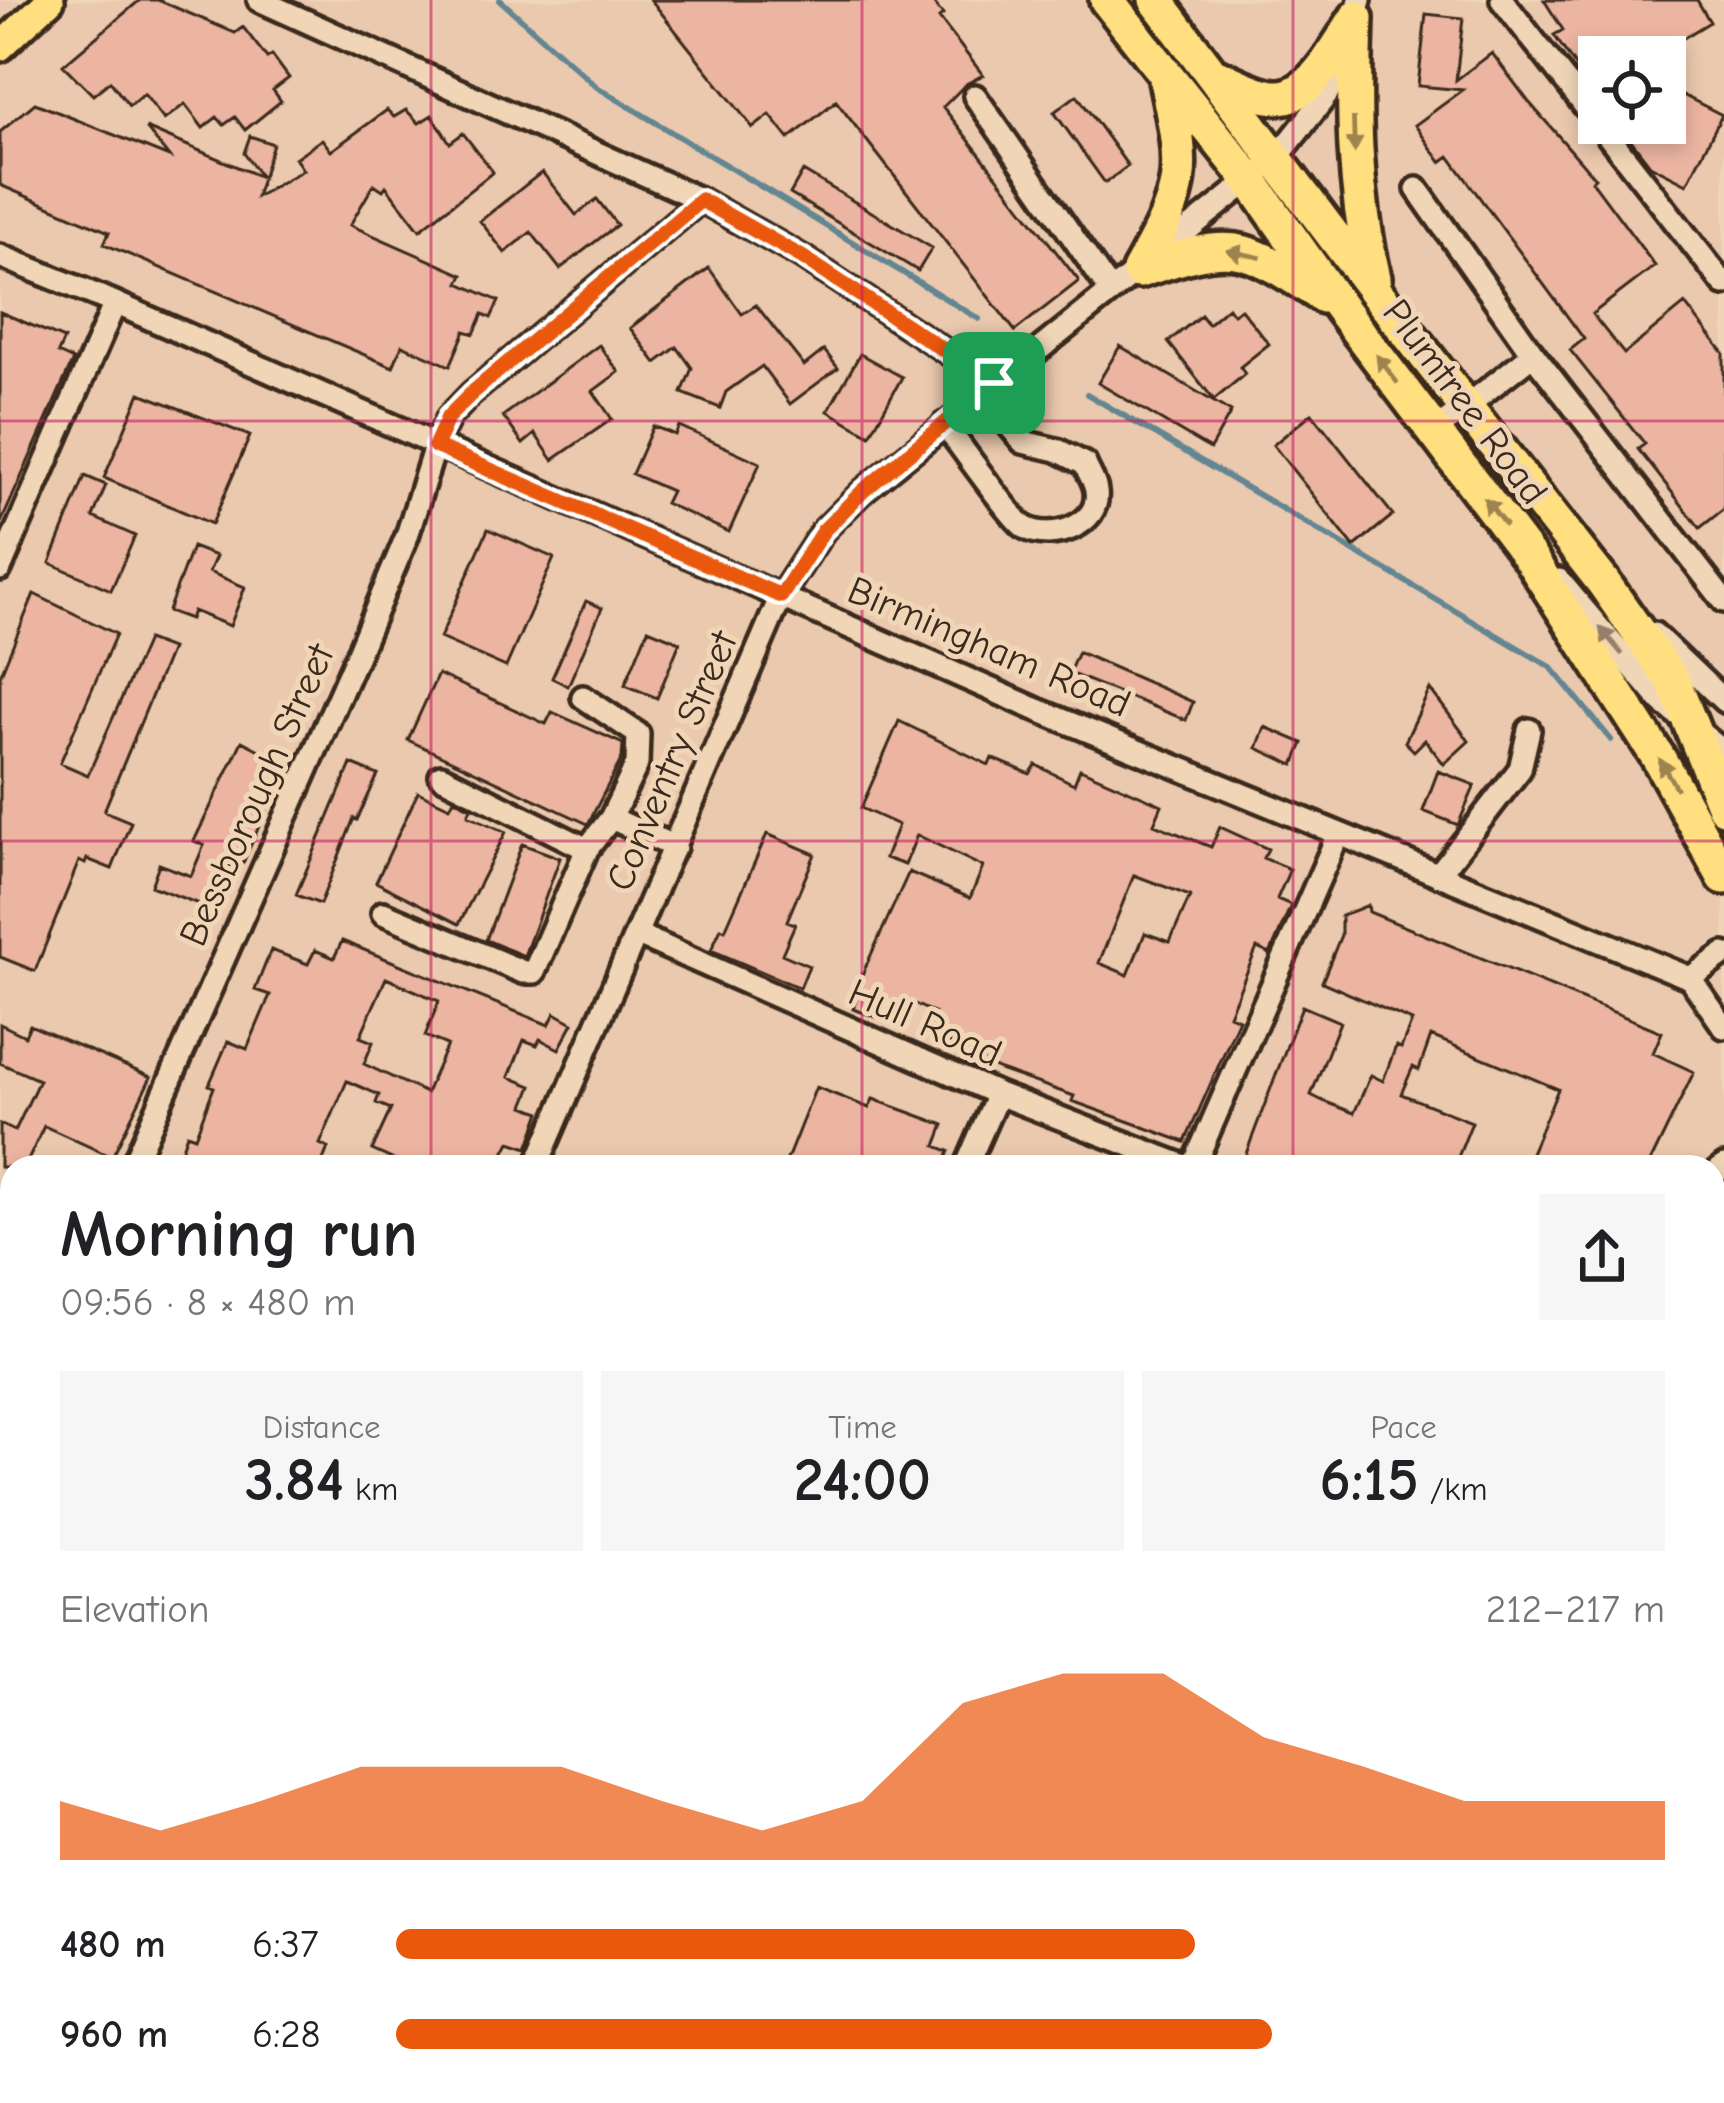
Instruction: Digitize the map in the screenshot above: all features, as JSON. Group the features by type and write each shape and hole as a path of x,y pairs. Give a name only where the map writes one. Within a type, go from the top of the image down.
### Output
{"highway":[{"name":"Plumtree Road","path":"1107,0 1163,68 1378,295 1603,582 1710,743 1724,807"},
{"name":"Plumtree Road","path":"1156,0 1214,75 1340,306 1530,558 1658,757 1724,877"},
{"path":"1214,75 1276,98 1294,94 1313,77 1358,9"},
{"path":"1358,9 1352,129 1356,180 1378,295"},
{"path":"1138,271 1168,219 1181,172 1163,68"},
{"path":"1138,271 1204,249 1247,251 1340,306"}],"main road":[{"path":"0,47 50,0"}],"street":[{"path":"259,0 701,200 802,257 988,388 1023,442 1058,450 1085,464 1096,491 1093,509 1076,527 1052,534 1024,528 944,424"},
{"path":"1502,0 1724,284"},
{"name":"Conventry Street","path":"541,1155 781,596 823,531 944,424 1263,170 1326,96 1358,9"},
{"path":"975,96 1111,292"},
{"path":"1417,190 1533,354 1724,601"},
{"name":"Bessborough Street","path":"137,1155 358,653 407,536 448,417 701,200"},
{"name":"Birmingham Road","path":"0,256 1033,708 1690,978"},
{"path":"0,569 115,303"},
{"path":"1435,431 1533,354"},
{"path":"1530,558 1558,579 1661,701 1710,743"},
{"path":"1603,582 1724,700"},
{"path":"383,913 524,972 534,972 587,849 611,818 637,764 638,734 583,697"},
{"path":"1438,875 1520,769 1529,730"},
{"path":"441,776 587,849"},
{"path":"611,818 675,848"},
{"path":"1195,1155 1338,835"},
{"name":"Hull Road","path":"638,935 998,1094 1158,1155"},
{"path":"1724,954 1690,978 1724,1028"},
{"path":"972,1155 998,1094"}],"shaded area":[{"path":"0,0 1724,0 1724,1155 0,1155"}],"building":[{"path":"140,0 158,0 235,33 243,27 289,78 273,90 281,101 245,130 235,117 224,125 217,117 203,128 185,104 164,120 144,94 129,106 110,81 93,95 63,65"},
{"path":"651,0 931,0 943,15 939,18 983,75 943,107 1079,281 1015,331 836,101 789,139 770,115 753,128"},
{"path":"1544,0 1697,0 1710,22 1686,36 1578,36 1578,70 1554,35 1563,30"},
{"path":"1426,14 1463,18 1456,80 1492,53 1595,178 1592,181 1655,266 1592,314 1624,354 1685,304 1724,353 1724,509 1700,528 1638,449 1645,444 1570,350 1584,339 1449,156 1441,162 1415,125 1463,90 1418,86"},
{"path":"1077,95 1128,166 1105,183 1054,112"},
{"path":"1686,97 1722,115 1687,184 1650,165 1634,144 1686,144"},
{"path":"35,103 169,157 146,128 261,177 244,153 250,136 273,144 256,197 303,170 295,158 322,139 331,151 387,110 394,117 406,110 419,123 432,115 450,143 463,133 493,172 420,230 386,186 383,190 374,184 350,225 463,275 459,283 499,301 491,318 483,314 474,334 465,331 450,366 402,345 393,367 104,244 109,232 0,185 0,132"},
{"path":"803,171 932,248 918,271 790,194"},
{"path":"542,172 576,215 597,199 617,225 560,269 531,232 505,253 480,221"},
{"path":"709,268 742,314 756,305 804,366 824,350 838,368 790,404 762,366 726,392 720,408 682,393 692,368 677,347 656,363 630,328"},
{"path":"1228,307 1233,314 1241,309 1269,344 1240,367 1245,374 1214,400 1168,342 1201,315 1208,324"},
{"path":"0,312 64,339 58,353 73,360 0,525"},
{"path":"599,345 619,372 593,391 612,419 553,460 535,434 523,444 503,416"},
{"path":"1120,346 1231,412 1210,449 1098,383"},
{"path":"860,354 902,377 870,435 828,411"},
{"path":"140,393 250,436 212,524 104,478"},
{"path":"1312,413 1393,515 1354,547 1273,445"},
{"path":"653,426 675,435 679,426 760,463 729,532 665,503 671,491 632,474"},
{"path":"85,476 106,485 93,517 135,536 111,590 50,563"},
{"path":"488,529 554,558 506,667 440,638"},
{"path":"192,547 216,556 209,572 245,587 230,626 193,611 190,619 168,611"},
{"path":"34,594 116,634 60,763 88,775 147,640 171,649 104,811 131,822 112,869 87,859 85,864 79,861 35,971 0,957 0,676"},
{"path":"586,601 602,608 568,686 552,678"},
{"path":"648,629 680,642 657,698 625,685"},
{"path":"1078,652 1193,702 1186,720 1069,673"},
{"path":"438,674 546,724 552,712 623,744 622,758 588,824 408,740"},
{"path":"1430,689 1469,741 1444,764 1425,740 1414,751 1405,742"},
{"path":"899,721 989,765 992,758 1030,774 1036,765 1074,784 1080,769 1162,805 1154,824 1211,847 1220,827 1268,849 1263,858 1290,869 1277,899 1291,905 1270,954 1257,948 1229,1015 1239,1019 1185,1142 1072,1101 1074,1096 1000,1070 982,1062 985,1057 925,1034 934,1013 902,998 894,1023 853,1009 860,979 909,872 970,898 983,867 917,835 905,865 885,858 898,825 861,808","holes":["1134,875 1190,896 1170,942 1145,933 1128,975 1099,963"]},
{"path":"1265,727 1303,743 1294,765 1257,748"},
{"path":"242,741 286,764 243,863 233,858 212,909 151,886 159,864 191,876 204,845 194,841"},
{"path":"351,764 378,775 357,820 354,818 320,904 296,895"},
{"path":"1438,771 1475,785 1458,825 1423,811"},
{"path":"418,792 450,807 454,799 471,808 468,815 506,832 459,924 376,882"},
{"path":"767,834 815,854 787,921 795,924 782,954 809,966 800,988 711,950 721,928 725,930"},
{"path":"522,844 560,858 524,956 486,940"},
{"path":"1368,905 1369,912 1662,1032 1653,1053 1694,1072 1654,1155 1530,1155 1558,1089 1431,1036 1419,1070 1413,1067 1401,1094 1472,1122 1459,1155 1246,1155 1302,1006 1340,1022 1311,1095 1354,1113 1371,1075 1383,1081 1412,1021 1322,982 1341,935 1341,916"},
{"path":"342,941 549,1025 555,1013 573,1023 559,1049 540,1039 537,1045 524,1040 509,1077 532,1086 524,1106 541,1112 528,1148 510,1142 503,1155 383,1155 372,1150 391,1109 376,1103 379,1095 347,1081 320,1144 328,1148 325,1155 180,1155 187,1134 195,1137 214,1087 209,1085 228,1041 247,1049 270,995 255,990 271,950 308,964 315,950 334,958","holes":["386,978 439,1001 425,1036 447,1045 426,1093 364,1064 373,1042 360,1037"]},
{"path":"0,1024 25,1036 30,1025 151,1077 113,1155 44,1126 31,1155 0,1155 0,1124 15,1131 39,1080 0,1063"},
{"path":"816,1087 869,1108 873,1099 944,1125 936,1146 949,1151 948,1155 789,1155"}],"waterway":[{"path":"500,0 597,87 979,319"},
{"path":"1087,394 1551,667 1611,740"}],"route":[{"path":"701,200 802,257 994,383 863,491 823,531 781,596 435,446 448,417 472,393 701,200"}]}
